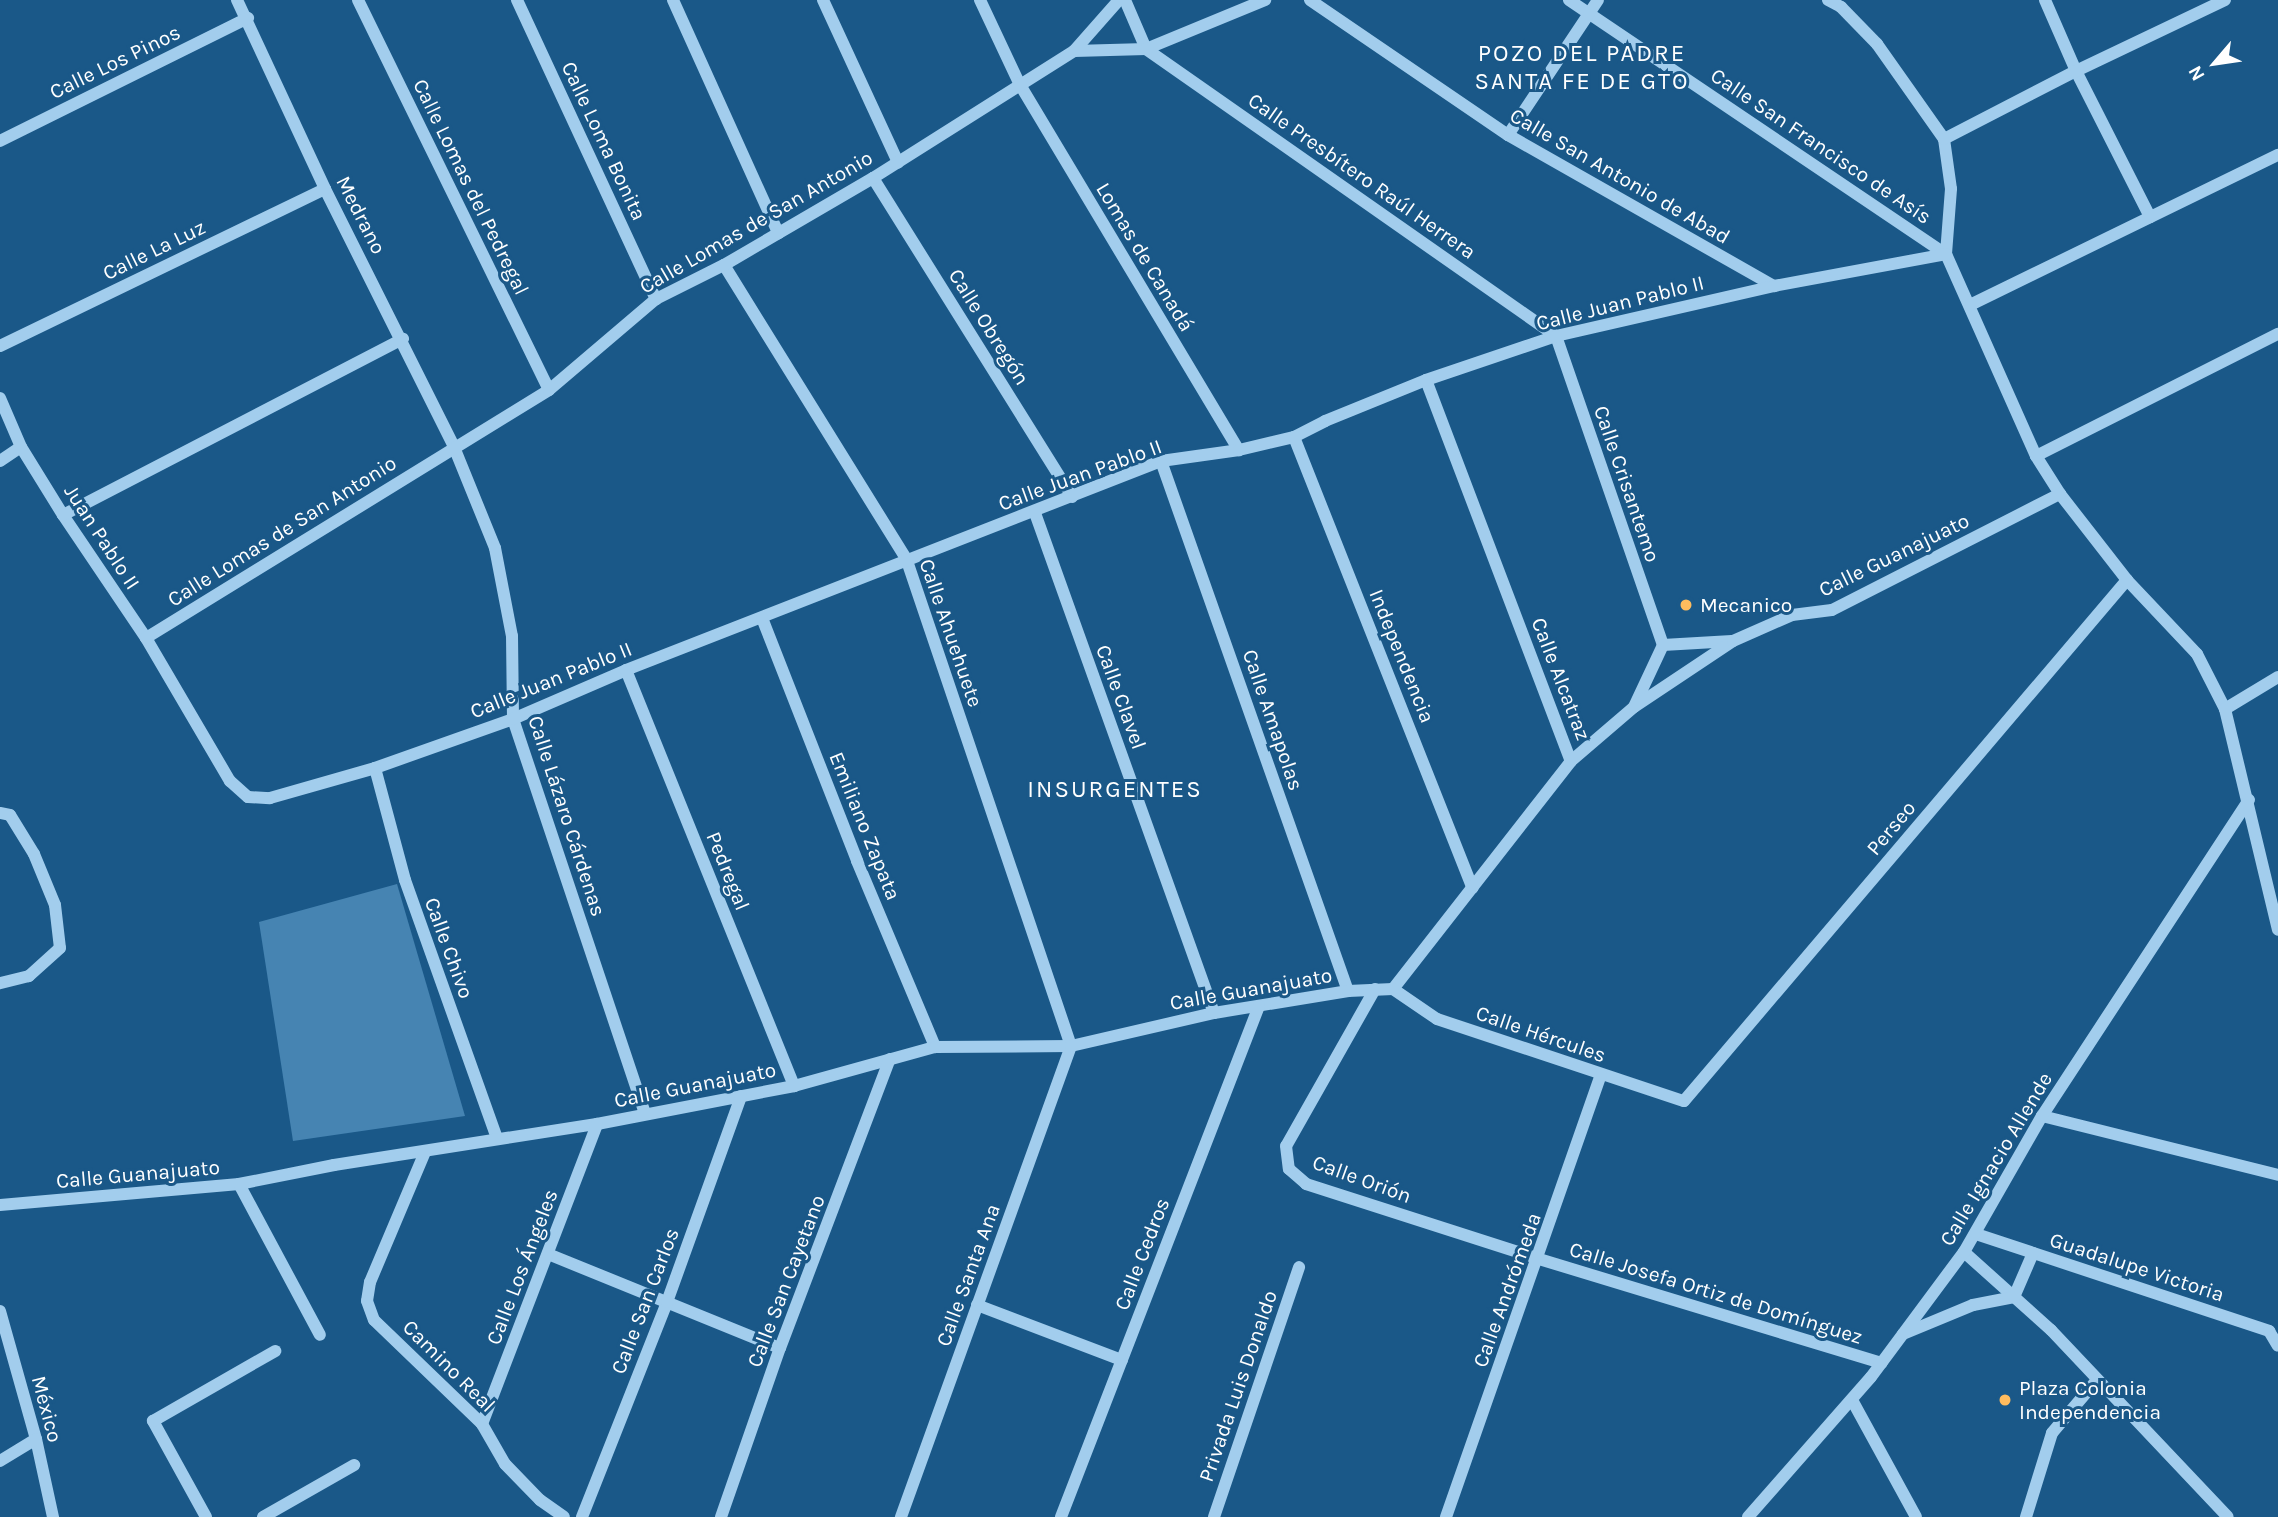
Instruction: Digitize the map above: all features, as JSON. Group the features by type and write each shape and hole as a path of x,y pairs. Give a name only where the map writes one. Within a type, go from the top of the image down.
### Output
{"street":[{"name":"Medrano","path":"237,0 454,447"},
{"name":"Calle Lomas del Pedregal","path":"358,0 549,390"},
{"name":"Calle Loma Bonita","path":"517,0 656,299"},
{"path":"673,0 778,233"},
{"path":"823,0 898,162"},
{"name":"Lomas de Canadá","path":"980,0 1019,83 1239,450"},
{"name":"Calle Lomas de San Antonio","path":"146,638 549,390 656,299 724,265 873,178 1019,83 1074,51 1119,0"},
{"path":"1125,0 1146,48"},
{"name":"Calle Lomas de San Antonio","path":"1074,51 1146,48 1245,4 1265,0"},
{"name":"Calle San Antonio de Abad","path":"1310,0 1508,135 1774,286"},
{"name":"Calle San Francisco de Asís","path":"1569,0 1945,254"},
{"path":"1508,135 1598,0"},
{"path":"1828,0 1841,8 1877,44 1944,139 1951,189 1945,254 2036,456 2060,494 2127,579 2197,654 2225,709 2249,800 2278,930"},
{"path":"2045,0 2076,71 2150,217"},
{"path":"1944,139 2076,71 2225,0"},
{"name":"Calle Los Pinos","path":"0,141 248,19"},
{"name":"Calle Presbítero Raúl Herrera","path":"1146,48 1556,336"},
{"path":"1970,306 2278,155"},
{"name":"Calle Obregón","path":"873,178 1072,498"},
{"name":"Calle La Luz","path":"0,346 326,188"},
{"name":"Calle Juan Pablo II","path":"248,797 270,798 297,793 513,719 626,670 762,618 906,558 1035,513 1161,461 1239,450 1294,437 1325,421 1426,380 1556,336 1774,286 1945,254"},
{"name":"Calle Ahuehuete","path":"724,265 906,558 1070,1046"},
{"path":"2036,456 2278,334"},
{"name":"Calle Crisantemo","path":"1556,336 1663,645"},
{"path":"63,515 403,339"},
{"name":"Calle Alcatraz","path":"1392,989 1474,888 1571,761 1426,380"},
{"name":"Juan Pablo II","path":"0,398 21,447 63,515 146,638 230,782 248,797"},
{"path":"0,416 13,424"},
{"name":"Independencia","path":"1294,437 1474,888"},
{"path":"0,461 21,447"},
{"name":"Calle Lázaro Cárdenas","path":"454,447 495,548 512,636 513,719 645,1113"},
{"name":"Calle Amapolas","path":"1161,461 1348,991"},
{"name":"Calle Guanajuato","path":"1571,761 1634,707 1732,641 1792,615 1832,610 2060,494"},
{"name":"Calle Clavel","path":"1035,513 1214,1013"},
{"name":"Perseo","path":"1684,1101 2127,579"},
{"name":"Emiliano Zapata","path":"762,618 857,861 935,1046"},
{"path":"1634,707 1663,645 1732,641"},
{"name":"Pedregal","path":"626,670 794,1086"},
{"path":"2225,709 2278,677"},
{"name":"Calle Chivo","path":"375,768 405,880 497,1139"},
{"name":"Calle Ignacio Allende","path":"1748,1517 1852,1400 1964,1252 2042,1116 2249,800"},
{"path":"0,982 29,976 60,948 55,905 34,854 5,814"},
{"name":"Calle Orión","path":"1375,989 1286,1146 1289,1169 1306,1184 1539,1259"},
{"name":"Calle Guanajuato","path":"0,1205 239,1184 334,1165 597,1124 794,1086 935,1046 1070,1046 1214,1013 1348,991 1392,989"},
{"name":"Calle Hércules","path":"1392,989 1437,1019 1684,1101"},
{"name":"Calle Cedros","path":"1061,1517 1259,1006"},
{"name":"Calle Santa Ana","path":"901,1517 1070,1046"},
{"name":"Calle San Cayetano","path":"720,1517 780,1348 890,1059"},
{"name":"Calle Andrómeda","path":"1446,1517 1539,1259 1601,1075"},
{"name":"Calle San Carlos","path":"582,1517 667,1302 741,1096"},
{"path":"2042,1116 2278,1175"},
{"name":"Calle Los Ángeles","path":"482,1424 597,1124"},
{"name":"Camino Real","path":"425,1152 370,1282 368,1301 374,1320 482,1424 505,1464 540,1500 564,1517"},
{"path":"239,1184 320,1335"},
{"name":"Guadalupe Victoria","path":"1976,1234 2269,1331 2278,1346"},
{"path":"1964,1252 2050,1329 2228,1517"},
{"path":"2014,1297 2033,1253"},
{"path":"548,1254 780,1348"},
{"name":"Calle Josefa Ortiz de Domínguez","path":"1539,1259 1882,1363"},
{"name":"Privada Luis Donaldo","path":"1214,1517 1299,1267"},
{"path":"1902,1335 1973,1306 2014,1297"},
{"path":"977,1305 1122,1360"},
{"name":"México","path":"0,1311 36,1439 53,1517"},
{"path":"206,1517 153,1421 275,1351"},
{"path":"2026,1517 2052,1433 2096,1380"},
{"path":"1852,1400 1916,1517"},
{"path":"0,1461 36,1439"},
{"path":"263,1517 354,1465"},
{"path":"1759,1504 1766,1517"}],"building":[{"path":"397,884 465,1116 293,1141 259,922"}],"place":[{"name":"Mecanico","path":"1686,605"},
{"name":"Plaza Colonia Independencia","path":"2005,1400"}],"district":[{"name":"POZO DEL PADRE SANTA FE DE GTO","path":"1582,68"},
{"name":"INSURGENTES","path":"1115,790"}]}
